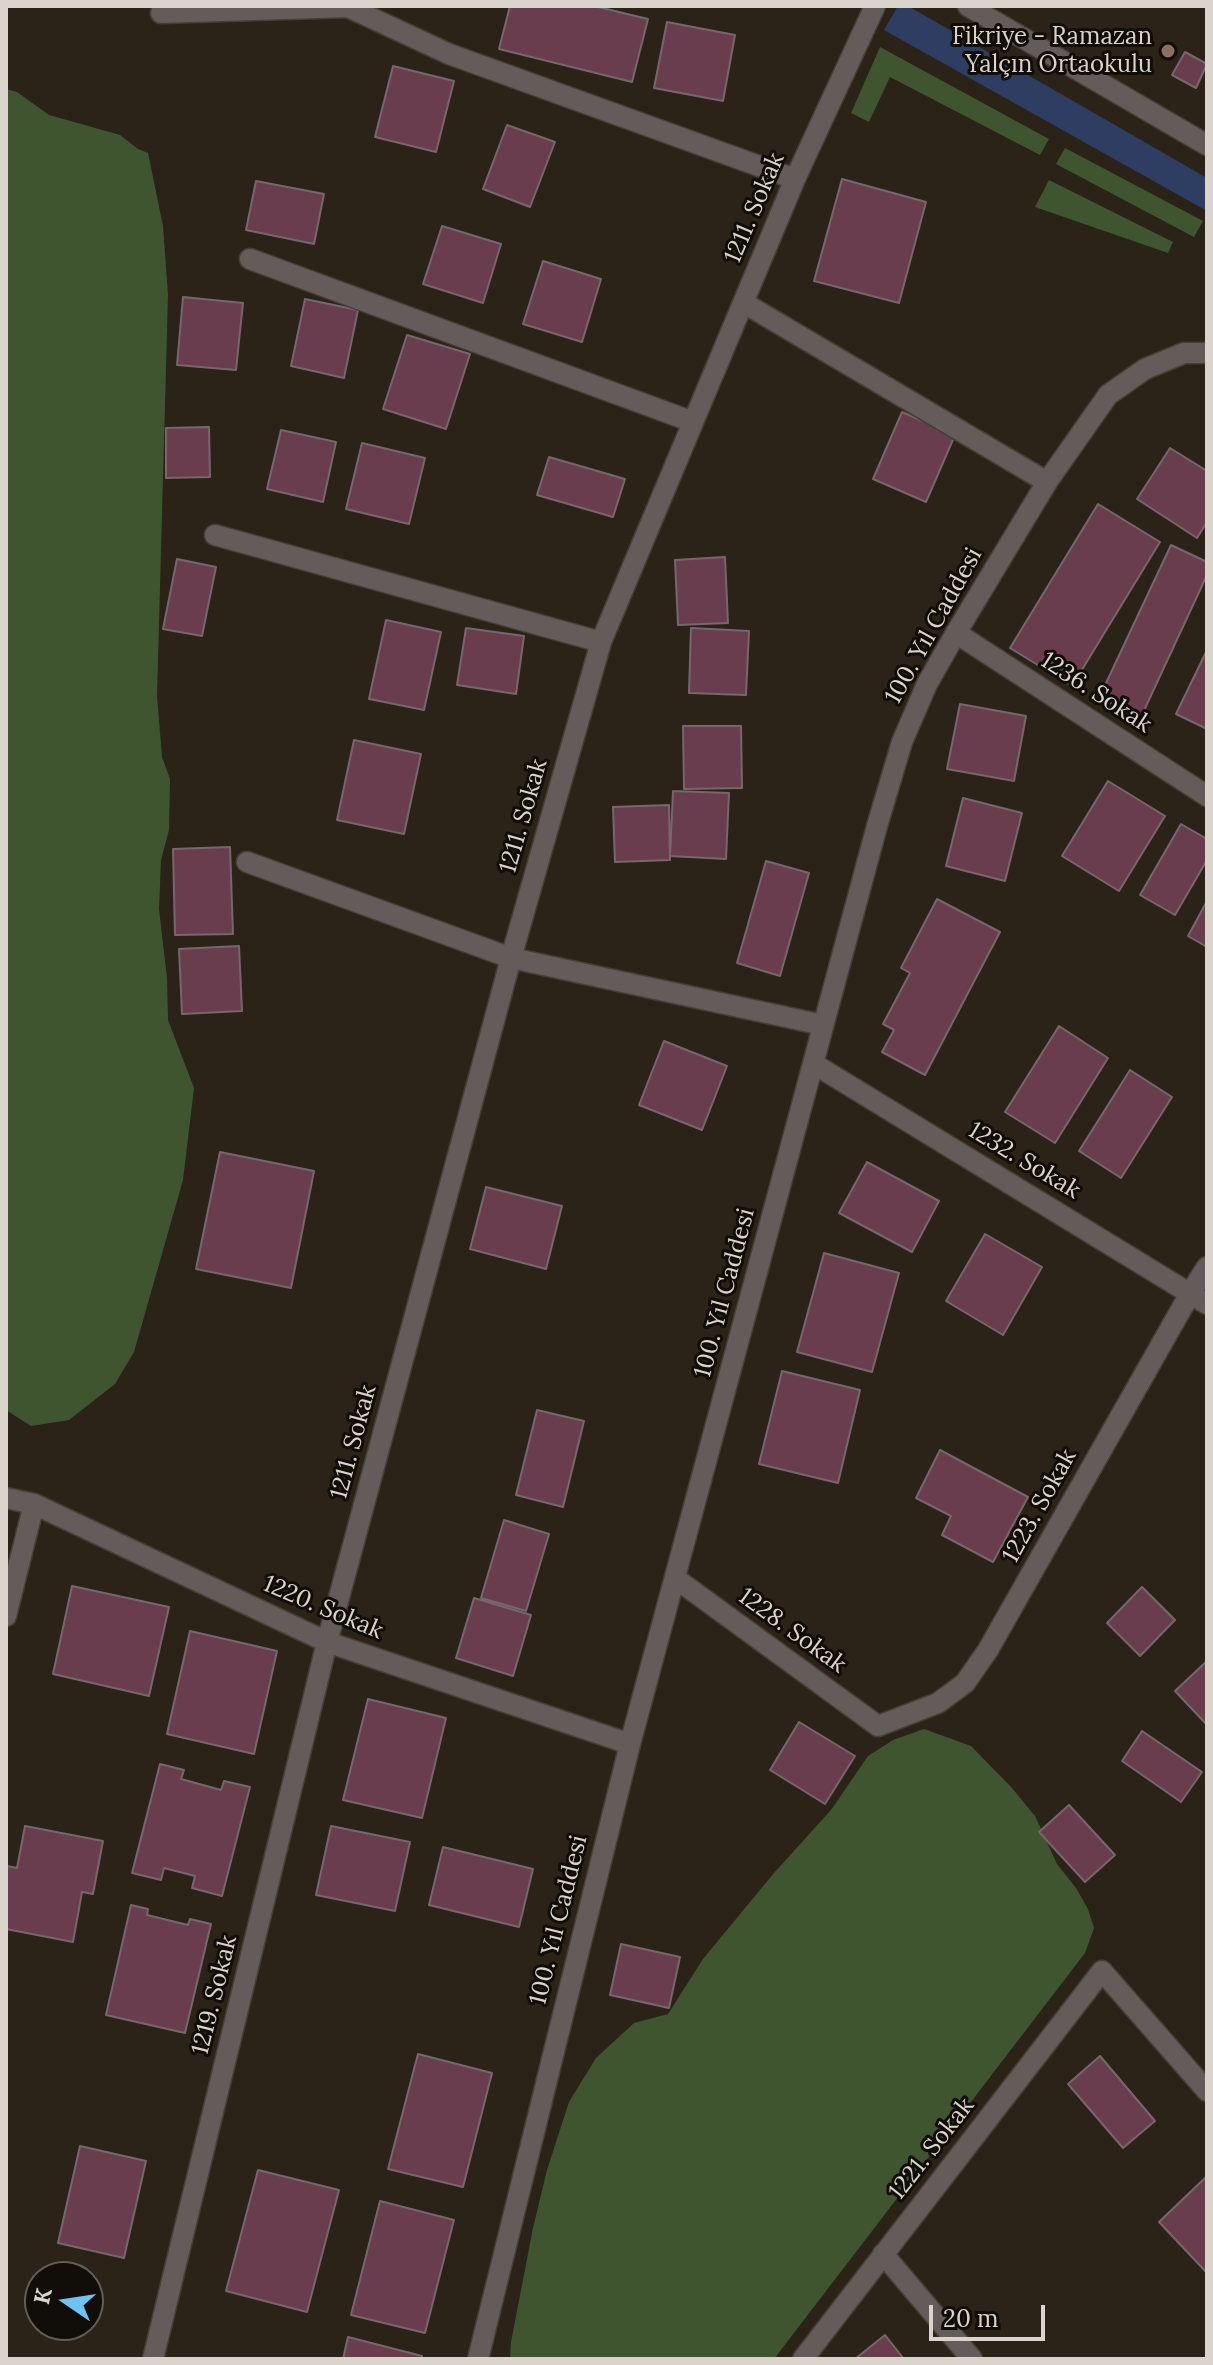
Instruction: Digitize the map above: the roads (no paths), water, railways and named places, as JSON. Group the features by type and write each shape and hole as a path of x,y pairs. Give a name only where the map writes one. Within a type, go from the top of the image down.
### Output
{"street":[{"name":"1211. Sokak","path":"327,1642 511,958 601,642 795,179 875,6"},
{"path":"968,6 1207,145"},
{"path":"161,13 348,7 449,54 795,179"},
{"path":"250,259 693,422"},
{"path":"744,303 1047,482"},
{"name":"100. Yıl Caddesi","path":"478,2359 630,1744 902,742 927,684 956,633 1047,482 1108,395 1145,369 1184,353 1207,353"},
{"path":"215,535 601,642"},
{"name":"1236. Sokak","path":"956,633 1207,796"},
{"path":"247,862 511,958 823,1025"},
{"name":"1232. Sokak","path":"814,1064 1199,1298"},
{"name":"1223. Sokak","path":"878,1726 938,1703 965,1683 988,1650 1199,1298 1207,1267"},
{"name":"1220. Sokak","path":"6,1498 34,1504 327,1642 630,1744"},
{"path":"6,1616 34,1504"},
{"name":"1228. Sokak","path":"675,1578 878,1726"},
{"name":"1219. Sokak","path":"153,2359 327,1642"},
{"name":"1221. Sokak","path":"803,2359 1102,1971 1207,2091"},
{"path":"883,2254 972,2359"}],"water":[{"path":"898,6 908,6 1207,178 1207,211 884,30"}],"place":[{"name":"Fikriye - Ramazan Yalçın Ortaokulu","path":"1168,51"}]}
